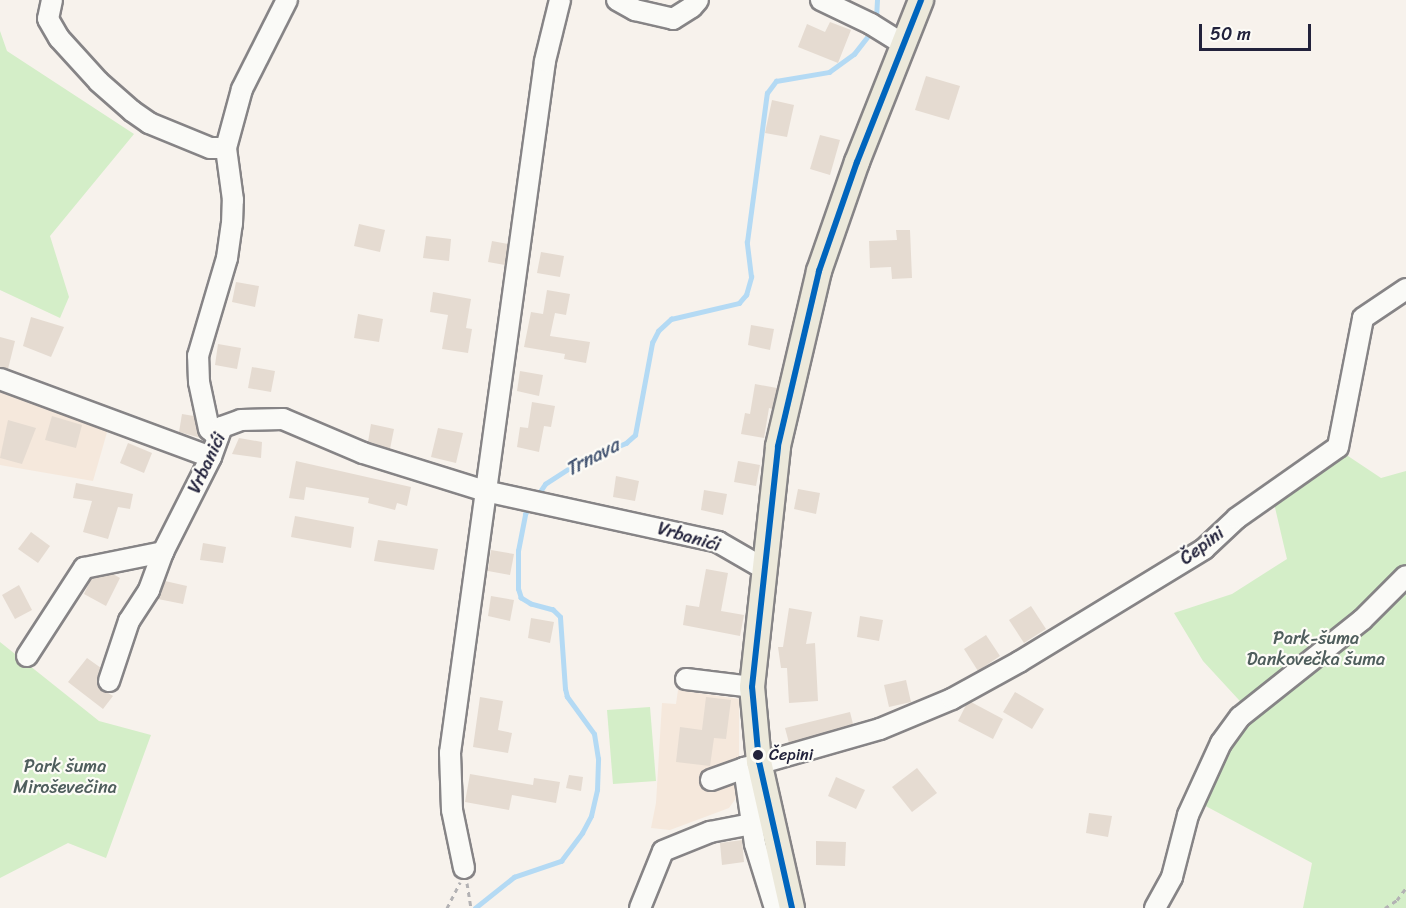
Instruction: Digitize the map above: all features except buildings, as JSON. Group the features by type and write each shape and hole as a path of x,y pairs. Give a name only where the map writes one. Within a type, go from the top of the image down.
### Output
{"main road":[{"path":"792,908 751,765 752,687 778,446 819,271 856,162 921,0"}],"street":[{"path":"52,0 48,19 59,38 99,82 132,111 149,123 210,148 226,148"},
{"path":"218,437 210,429 199,382 198,356 229,247 232,200 226,148 242,89 287,0"},
{"path":"464,868 452,810 450,753 545,61 560,0"},
{"path":"617,0 635,10 673,19 692,7 698,0"},
{"path":"821,0 875,26 903,44"},
{"name":"Čepini","path":"711,780 751,765 880,729 952,699 1019,662 1204,549 1237,518 1338,447 1363,318 1406,289"},
{"path":"0,379 211,457"},
{"name":"Vrbanići","path":"109,681 129,621 149,590 163,552 211,457 222,428 241,420 283,419 363,453 485,491 718,543 764,568"},
{"path":"27,656 84,568 163,552"},
{"path":"1155,908 1172,877 1188,815 1221,743 1240,717 1362,620 1406,576"},
{"path":"686,679 752,687"},
{"path":"751,765 752,824 755,844 775,908"},
{"path":"640,908 663,851 710,832 752,824"}],"path":[{"path":"447,908 457,891 464,868"},
{"path":"1385,908 1397,900 1406,888"},
{"path":"470,898 471,908"}],"shaded area":[{"path":"0,384 110,422 93,481 0,465"},
{"path":"678,690 739,699 739,794 729,808 670,830 651,828 656,803 662,703 676,704"}],"green space":[{"path":"0,31 7,51 134,134 50,236 69,297 60,318 0,290"},
{"name":"Park-šuma Dankovečka šuma","path":"1342,452 1381,478 1406,471 1406,908 1303,908 1312,863 1200,803 1218,763 1250,712 1203,661 1174,613 1232,594 1287,559 1273,499"},
{"name":"Park šuma Miroševečina","path":"0,642 99,721 151,735 106,858 68,843 0,878"},
{"path":"650,707 656,781 613,784 607,710"}],"waterway":[{"name":"Trnava","path":"876,19 877,0"},
{"name":"Trnava","path":"537,496 545,484 577,463 626,443 635,435 652,343 658,331 671,319 739,303 746,295 751,277 747,242 767,93 776,81 829,72 854,54 873,30"},
{"name":"Trnava","path":"475,908 514,877 561,861 582,833 591,816 597,790 598,759 594,734 567,697 565,689 560,617 553,610 531,604 521,598 518,589 518,551 525,514 530,505"}],"transit line":[{"path":"792,908 759,762 752,687 778,446 819,271 857,162 921,0"}],"place":[{"name":"Čepini","path":"758,755"}]}
